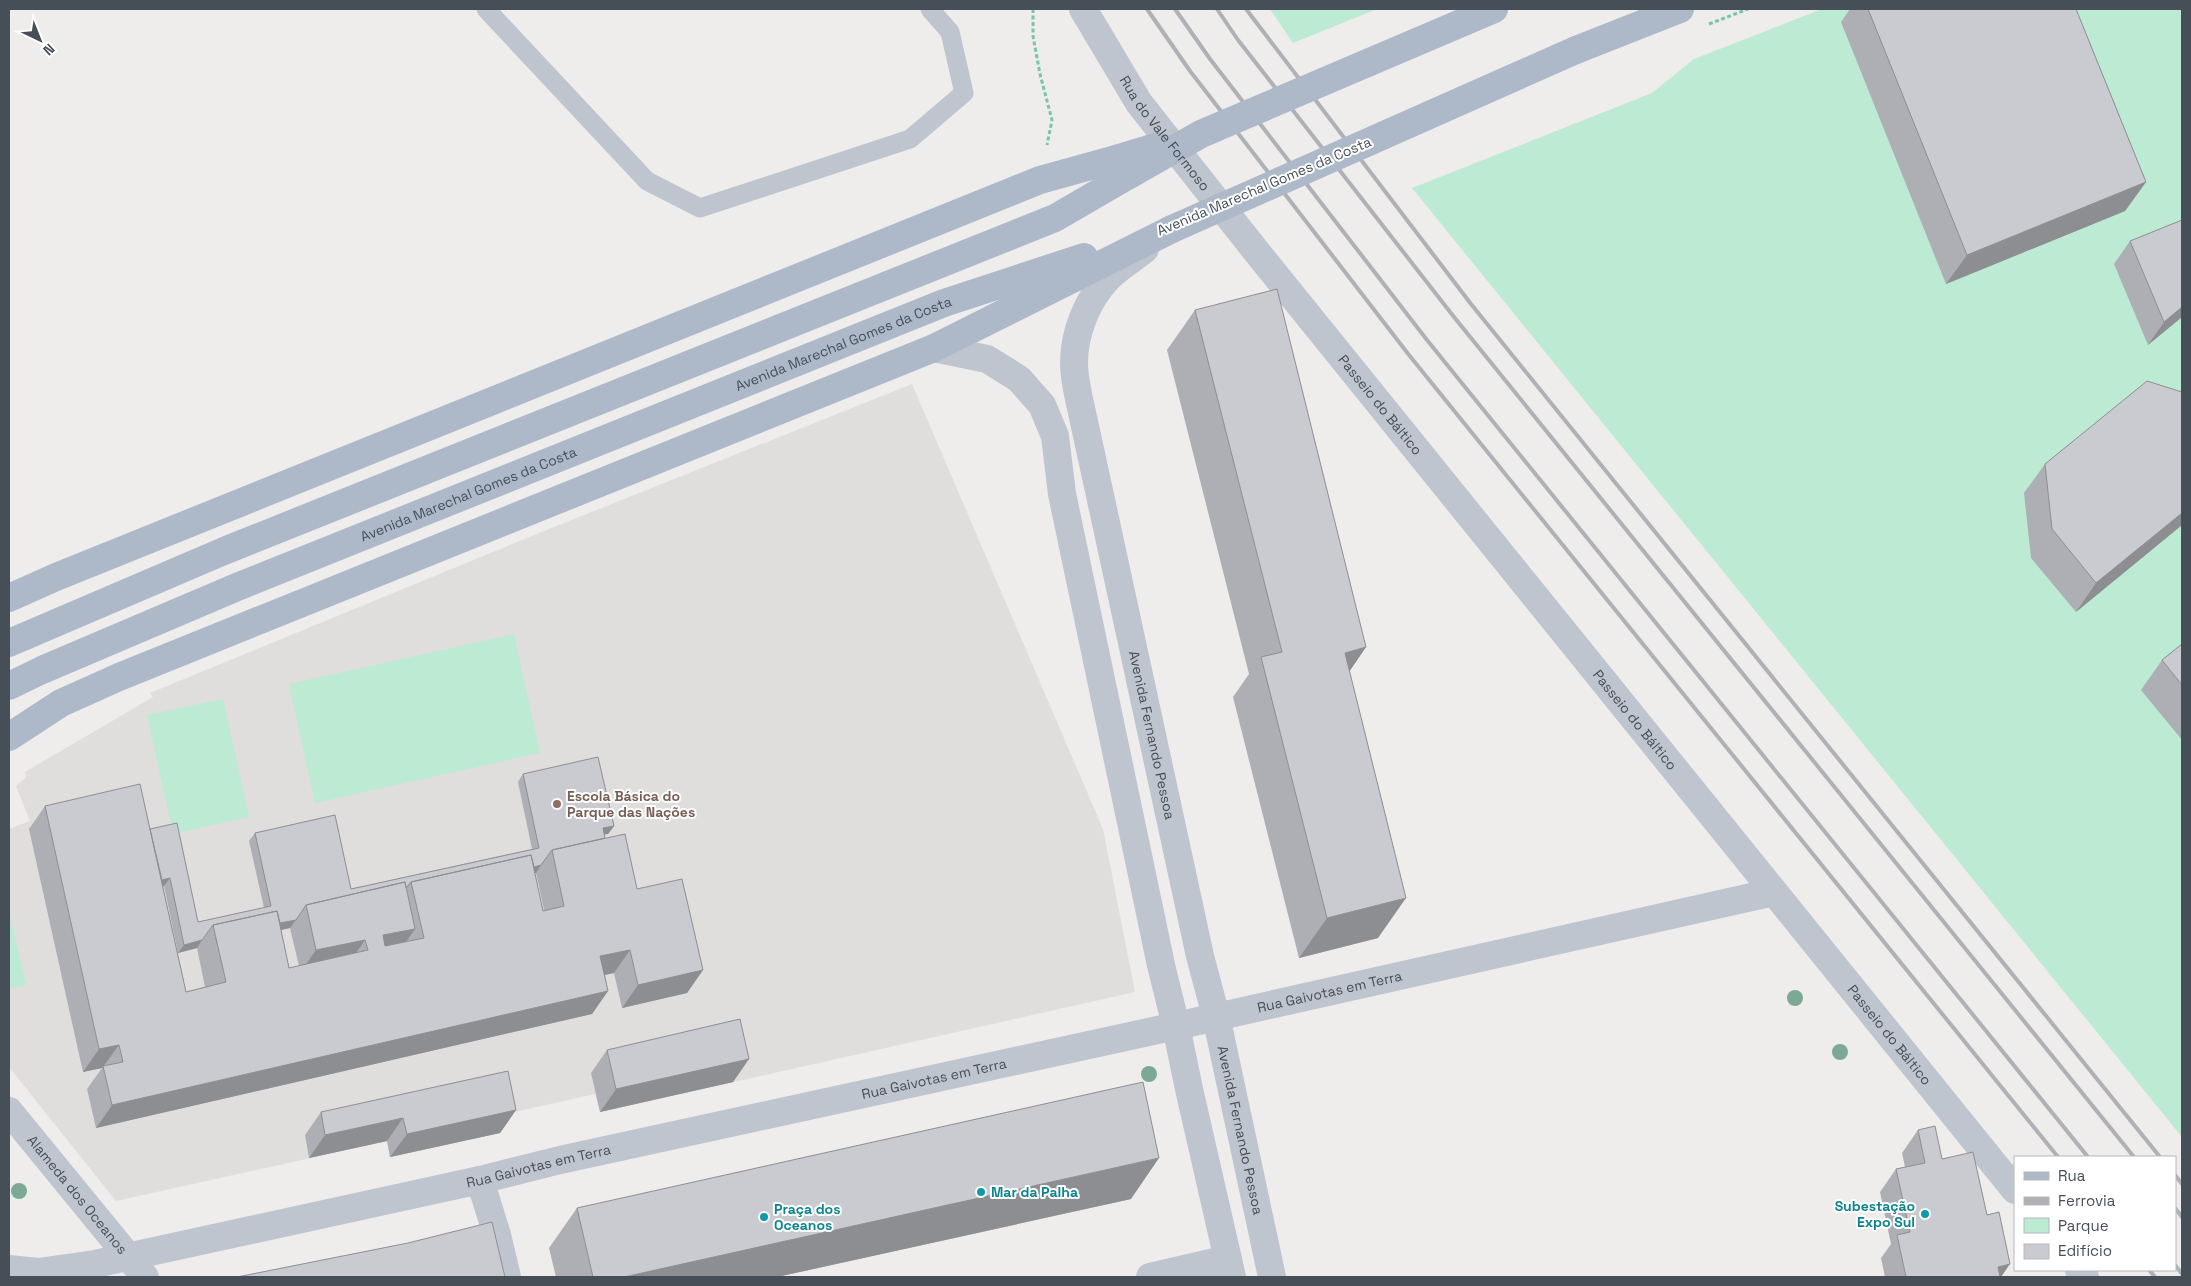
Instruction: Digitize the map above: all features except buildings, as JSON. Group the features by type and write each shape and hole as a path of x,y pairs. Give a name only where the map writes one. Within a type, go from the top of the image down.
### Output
{"main road":[{"path":"9,598 56,577 1040,180 1122,167 1494,9"},
{"name":"Avenida Marechal Gomes da Costa","path":"9,686 42,670 237,587 944,303 1172,229 1576,50 1680,9"},
{"path":"9,643 233,548 1055,218 1122,167"},
{"path":"9,737 61,703 119,677 934,348 1172,229"}],"street":[{"name":"Rua do Vale Formoso","path":"1083,9 1139,103 1256,251"},
{"name":"Avenida Fernando Pessoa","path":"1172,229 1108,278 1096,294 1086,311 1076,340 1074,364 1078,394 1272,1277"},
{"name":"Passeio do Báltico","path":"1256,251 2014,1189"},
{"path":"934,348 987,359 1019,379 1042,405 1055,436 1062,494 1161,965 1230,1268 1150,1277"},
{"name":"Rua Gaivotas em Terra","path":"9,1269 38,1272 90,1270 128,1256 480,1180 560,1160 1176,1026 1774,892"},
{"name":"Alameda dos Oceanos","path":"9,1111 145,1277"},
{"path":"480,1180 498,1235 507,1277"}],"lane":[{"path":"486,9 647,180 700,208 910,139 964,93 950,32 930,9"}],"path":[{"path":"1033,9 1033,36 1040,74 1052,120 1040,180"}],"shaded area":[{"name":"Escola Básica do Parque das Nações","path":"912,384 1103,829 1135,992 600,1112 595,1094 497,1116 500,1133 390,1157 387,1141 116,1201 9,1067 9,829 30,821 16,786 26,777 25,772 153,697 150,693 544,531"}],"green space":[{"path":"1270,9 1377,9 1293,43"},
{"path":"1822,9 2182,9 2182,1137 1412,188 1652,93 1694,59"},
{"path":"514,634 540,753 315,803 289,684"},
{"path":"223,699 249,817 173,834 147,715"},
{"path":"9,912 26,985 9,989"}],"railway":[{"path":"1147,9 1190,71 1409,355 2057,1156"},
{"path":"1175,9 1210,59 1427,340 2087,1156"},
{"path":"1217,9 1238,40 1454,317 2133,1156"},
{"path":"1246,9 1471,304 2159,1156"},
{"path":"2176,1176 2182,1184"},
{"path":"2176,1209 2182,1217"},
{"path":"2176,1266 2182,1274"},
{"path":"2150,1271 2155,1277"}],"place":[{"name":"Escola Básica do Parque das Nações","path":"557,804"},
{"name":"Mar da Palha","path":"981,1192"},
{"name":"Subestação Expo Sul","path":"1925,1214"},
{"name":"Praça dos Oceanos","path":"764,1217"}]}
